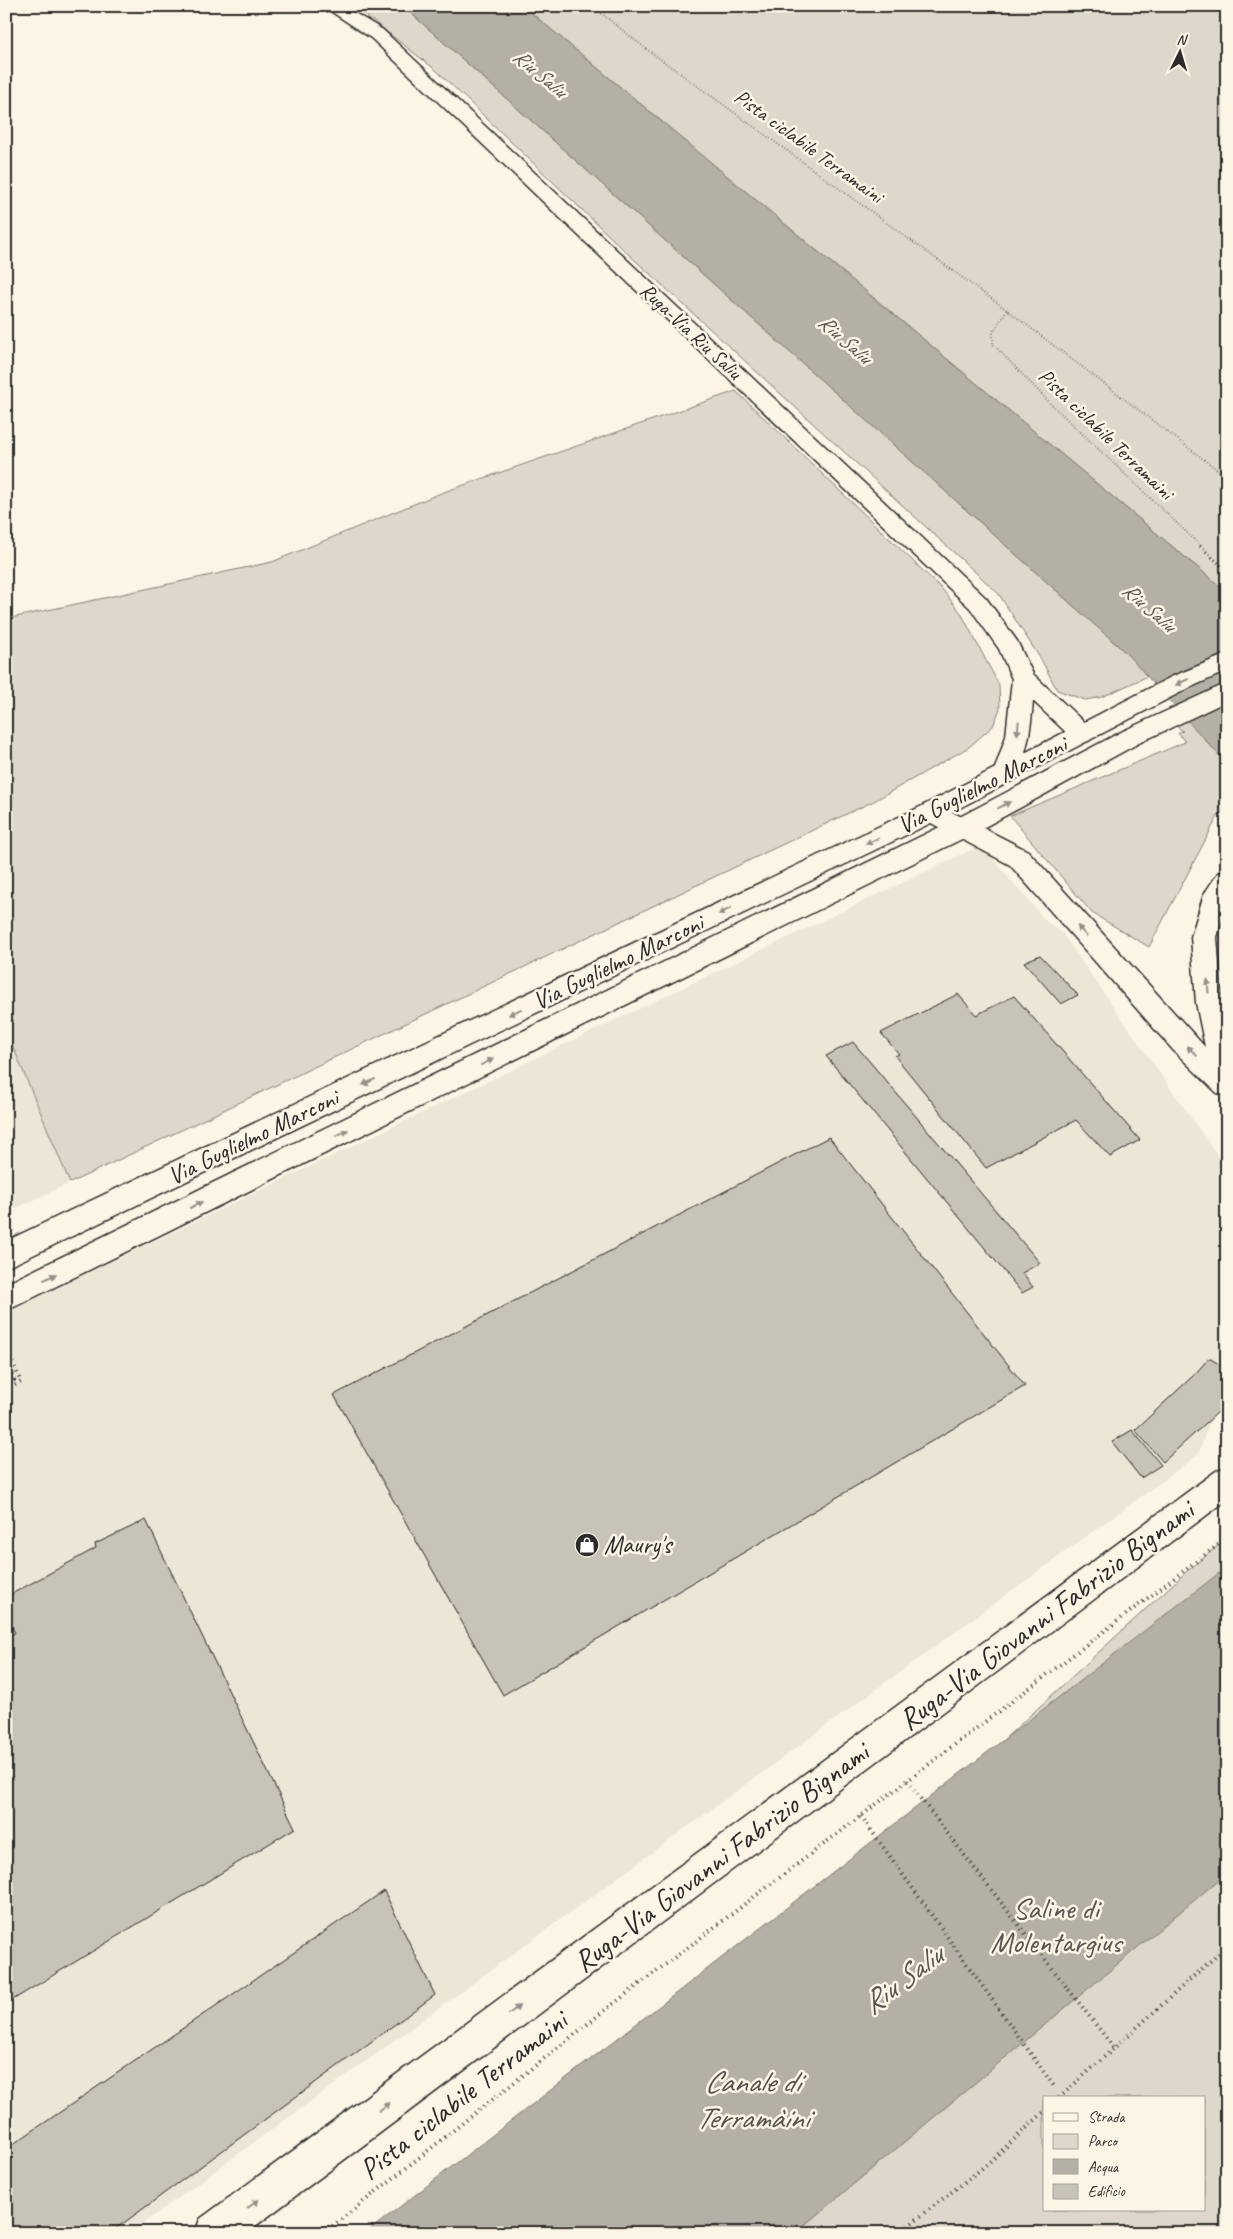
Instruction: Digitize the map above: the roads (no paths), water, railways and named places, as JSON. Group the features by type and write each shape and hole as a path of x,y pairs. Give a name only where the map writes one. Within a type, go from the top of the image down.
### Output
{"main road":[{"name":"Ruga-Via Riu Saliu","path":"331,6 377,34 978,603 1009,647 1024,679 1082,734"},
{"name":"Via Guglielmo Marconi","path":"6,1255 931,812 1179,683 1227,662"},
{"path":"1005,774 1018,736 1024,679"},
{"path":"6,1298 961,828 1131,737 1227,691"},
{"path":"931,812 1020,858 1182,1042 1227,1085"},
{"path":"1227,880 1217,894 1204,937 1209,1003 1219,1050 1227,1067"},
{"name":"Ruga-Via Giovanni Fabrizio Bignami","path":"214,2233 1227,1481"}],"water":[{"name":"Riu Saliu","path":"403,6 523,6 1227,592 1227,764 1125,652"},
{"name":"Canale di Terramàini","path":"1227,1567 1227,1873 795,2233 366,2233"}],"place":[{"name":"Maury's","path":"587,1545"}],"park label":[{"name":"Saline di Molentargius","path":"1056,1925"}]}
